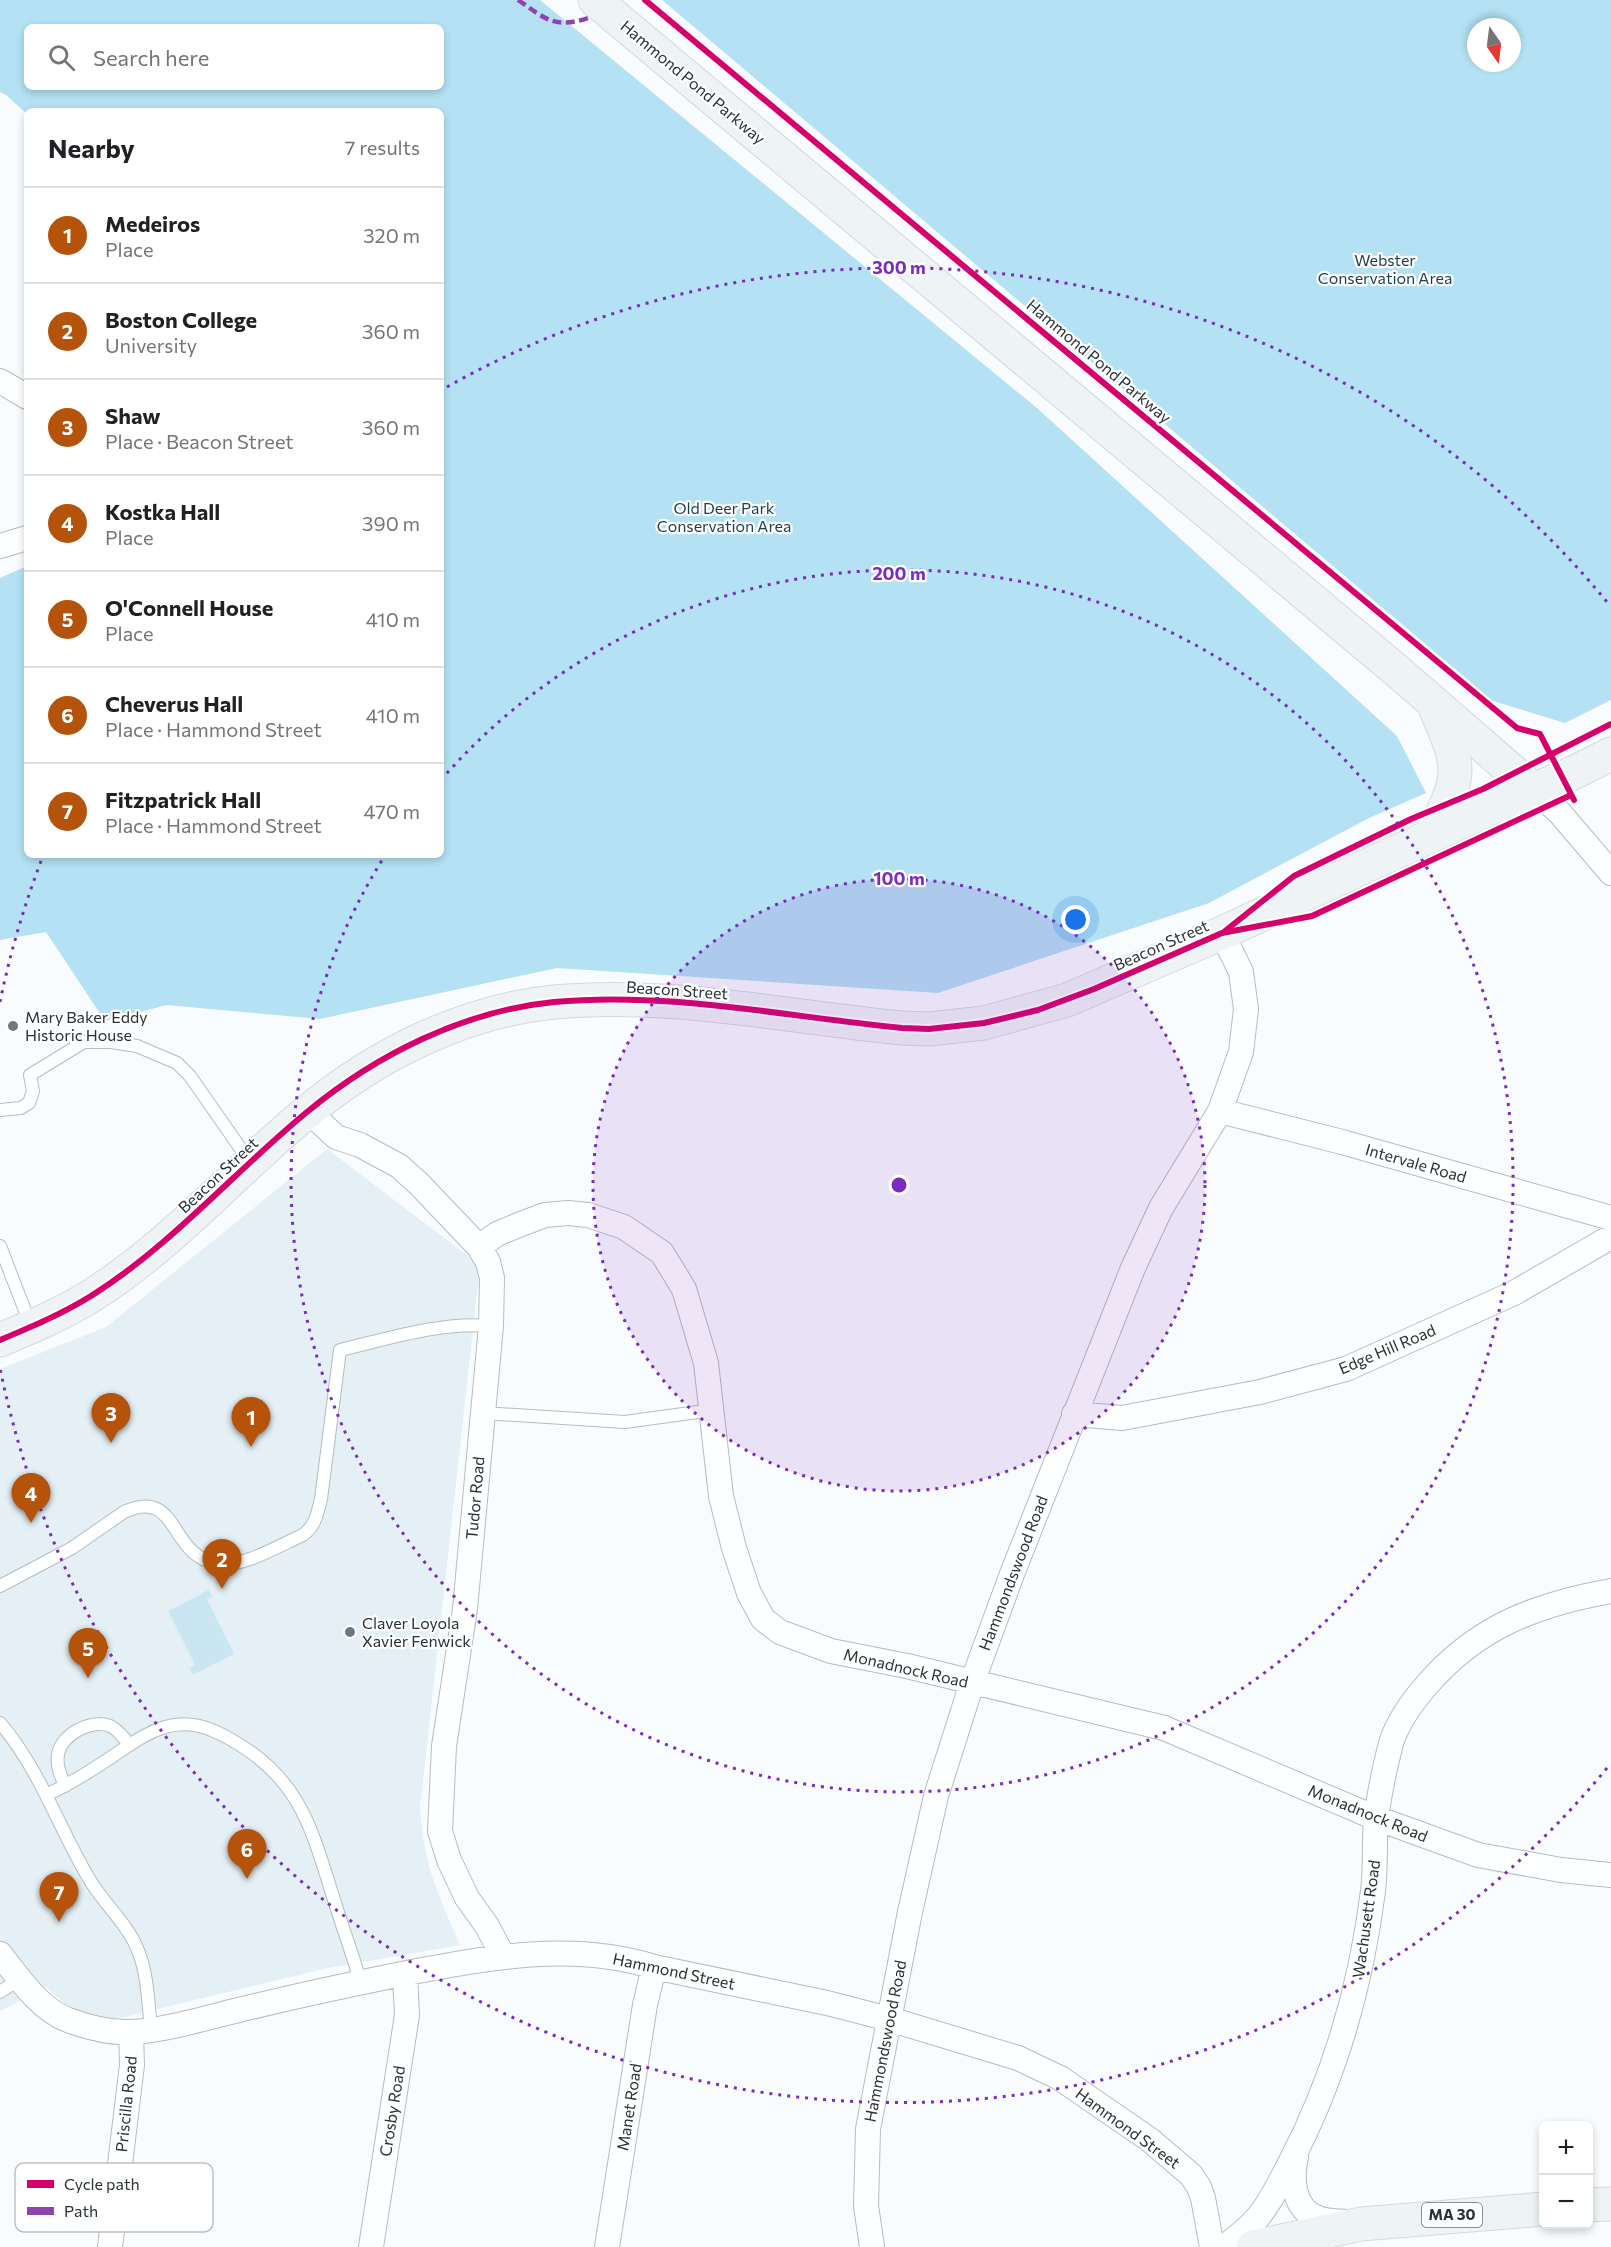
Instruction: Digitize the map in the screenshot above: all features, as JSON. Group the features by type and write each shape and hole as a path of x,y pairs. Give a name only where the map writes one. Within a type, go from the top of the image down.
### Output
{"main road":[{"name":"Hammond Pond Parkway","path":"595,0 1433,702 1534,790"},
{"path":"1430,837 1452,789 1455,768 1433,702"},
{"name":"Beacon Street","path":"0,1340 68,1309 118,1277 181,1227 308,1111 369,1067 416,1041 468,1021 551,1002 642,1000 711,1005 902,1028 957,1027 1012,1017 1067,1000 1222,933 1611,754"},
{"path":"1593,2205 1611,2204"},
{"name":"MA 30","path":"1253,2247 1362,2224 1539,2208"}],"street":[{"path":"0,381 24,395"},
{"path":"0,546 24,539"},
{"path":"1534,790 1559,812 1611,873"},
{"name":"Hammondswood Road","path":"872,2247 866,2206 868,2130 910,1912 936,1796 972,1683 1074,1414 1133,1268 1161,1208 1220,1111 1241,1052 1246,1010 1241,972 1222,933"},
{"name":"Tudor Road","path":"308,1111 336,1137 360,1145 399,1167 419,1184 479,1247 488,1262 492,1278 491,1326 465,1609 444,1746 440,1831 449,1860 467,1898 487,1926 503,1956"},
{"name":"Intervale Road","path":"1220,1111 1342,1142 1611,1218"},
{"name":"Monadnock Road","path":"479,1247 497,1234 521,1224 546,1215 568,1213 588,1215 624,1227 662,1253 684,1289 706,1363 722,1496 749,1593 763,1619 780,1632 831,1651 907,1666 1164,1728 1376,1818 1478,1855 1562,1870 1611,1875"},
{"name":"Edge Hill Road","path":"1074,1414 1122,1418 1260,1392 1346,1369 1514,1293 1611,1237"},
{"name":"Wachusett Road","path":"1224,2247 1258,2218 1272,2196 1297,2149 1338,2053 1360,1972 1373,1889 1376,1818 1392,1742 1402,1719 1416,1698 1453,1657 1480,1637 1509,1620 1576,1597 1611,1591"},
{"name":"Hammond Street","path":"0,1954 10,1985 66,2019 110,2031 141,2031 360,1982 503,1956 556,1952 632,1960 654,1967 827,2003 1018,2058 1060,2078 1150,2140 1191,2175 1199,2187 1206,2207 1212,2247"},
{"name":"Manet Road","path":"606,2247 645,2005 654,1967"},
{"name":"Crosby Road","path":"371,2247 407,2015 405,1974"},
{"name":"Priscilla Road","path":"120,2163 132,2065 141,2031"},
{"name":"Wachusett Road","path":"1297,2149 1293,2168 1294,2189 1312,2215 1332,2221 1397,2220"},
{"name":"Priscilla Road","path":"110,2247 112,2232"}],"lane":[{"path":"0,1110 21,1108 29,1103 33,1091 30,1075 84,1042 111,1042 136,1046 177,1063 190,1076 250,1163"},
{"path":"0,1246 31,1327"},
{"path":"0,1587 54,1559 135,1507 159,1509 167,1516 194,1554 220,1564 244,1561 303,1535 311,1529 315,1521 321,1499 340,1350 413,1333 474,1323 491,1326"},
{"path":"483,1413 625,1422 712,1410"},
{"path":"0,1723 17,1743 88,1878 128,1932 137,1949 142,1965 148,2006 141,2031"},
{"path":"46,1795 65,1786 148,1733 165,1727 182,1724 200,1725 234,1741 273,1772 291,1792 309,1824 322,1857 360,1982"},
{"path":"65,1786 58,1769 57,1753 61,1745 72,1734 93,1725 109,1725 130,1745"}],"shaded area":[{"path":"327,1149 480,1265 420,1809 423,1839 430,1870 460,1945 328,1968 116,2019 99,2018 71,2009 46,1987 0,2011 0,1369 106,1327"},
{"path":"209,1590 213,1597 207,1599 234,1654 193,1675 190,1668 195,1665 168,1611"}],"green space":[{"name":"Old Deer Park Conservation Area","path":"0,0 540,0 1037,408 1397,736 1426,793 1369,818 1209,903 938,993 557,968 320,1019 167,1005 105,1021 46,932 0,940 0,578 24,567 24,858 444,858 444,108 24,108 24,111 0,92"},
{"name":"Webster Conservation Area","path":"662,0 1611,0 1611,700 1565,723 1493,701"}],"marked path":[{"path":"518,0 543,17 558,22 588,18"}],"cycle path":[{"path":"645,0 1517,728 1540,734 1574,800"},
{"path":"1225,931 1294,876 1411,819 1483,789 1611,724"},
{"path":"0,1340 69,1309 121,1276 176,1231 280,1135 334,1091 391,1055 454,1026 520,1007 554,1002 598,1000 685,1002 902,1028 929,1029 984,1023 1038,1010 1094,989 1222,933 1312,916 1571,795"}],"place":[{"name":"Mary Baker Eddy Historic House","path":"13,1026"},
{"name":"Shaw","path":"111,1443"},
{"name":"Medeiros","path":"251,1447"},
{"name":"Kostka Hall","path":"31,1523"},
{"name":"Boston College","path":"222,1589"},
{"name":"Claver Loyola Xavier Fenwick","path":"350,1632"},
{"name":"O'Connell House","path":"88,1678"},
{"name":"Cheverus Hall","path":"247,1879"},
{"name":"Fitzpatrick Hall","path":"59,1922"}]}
